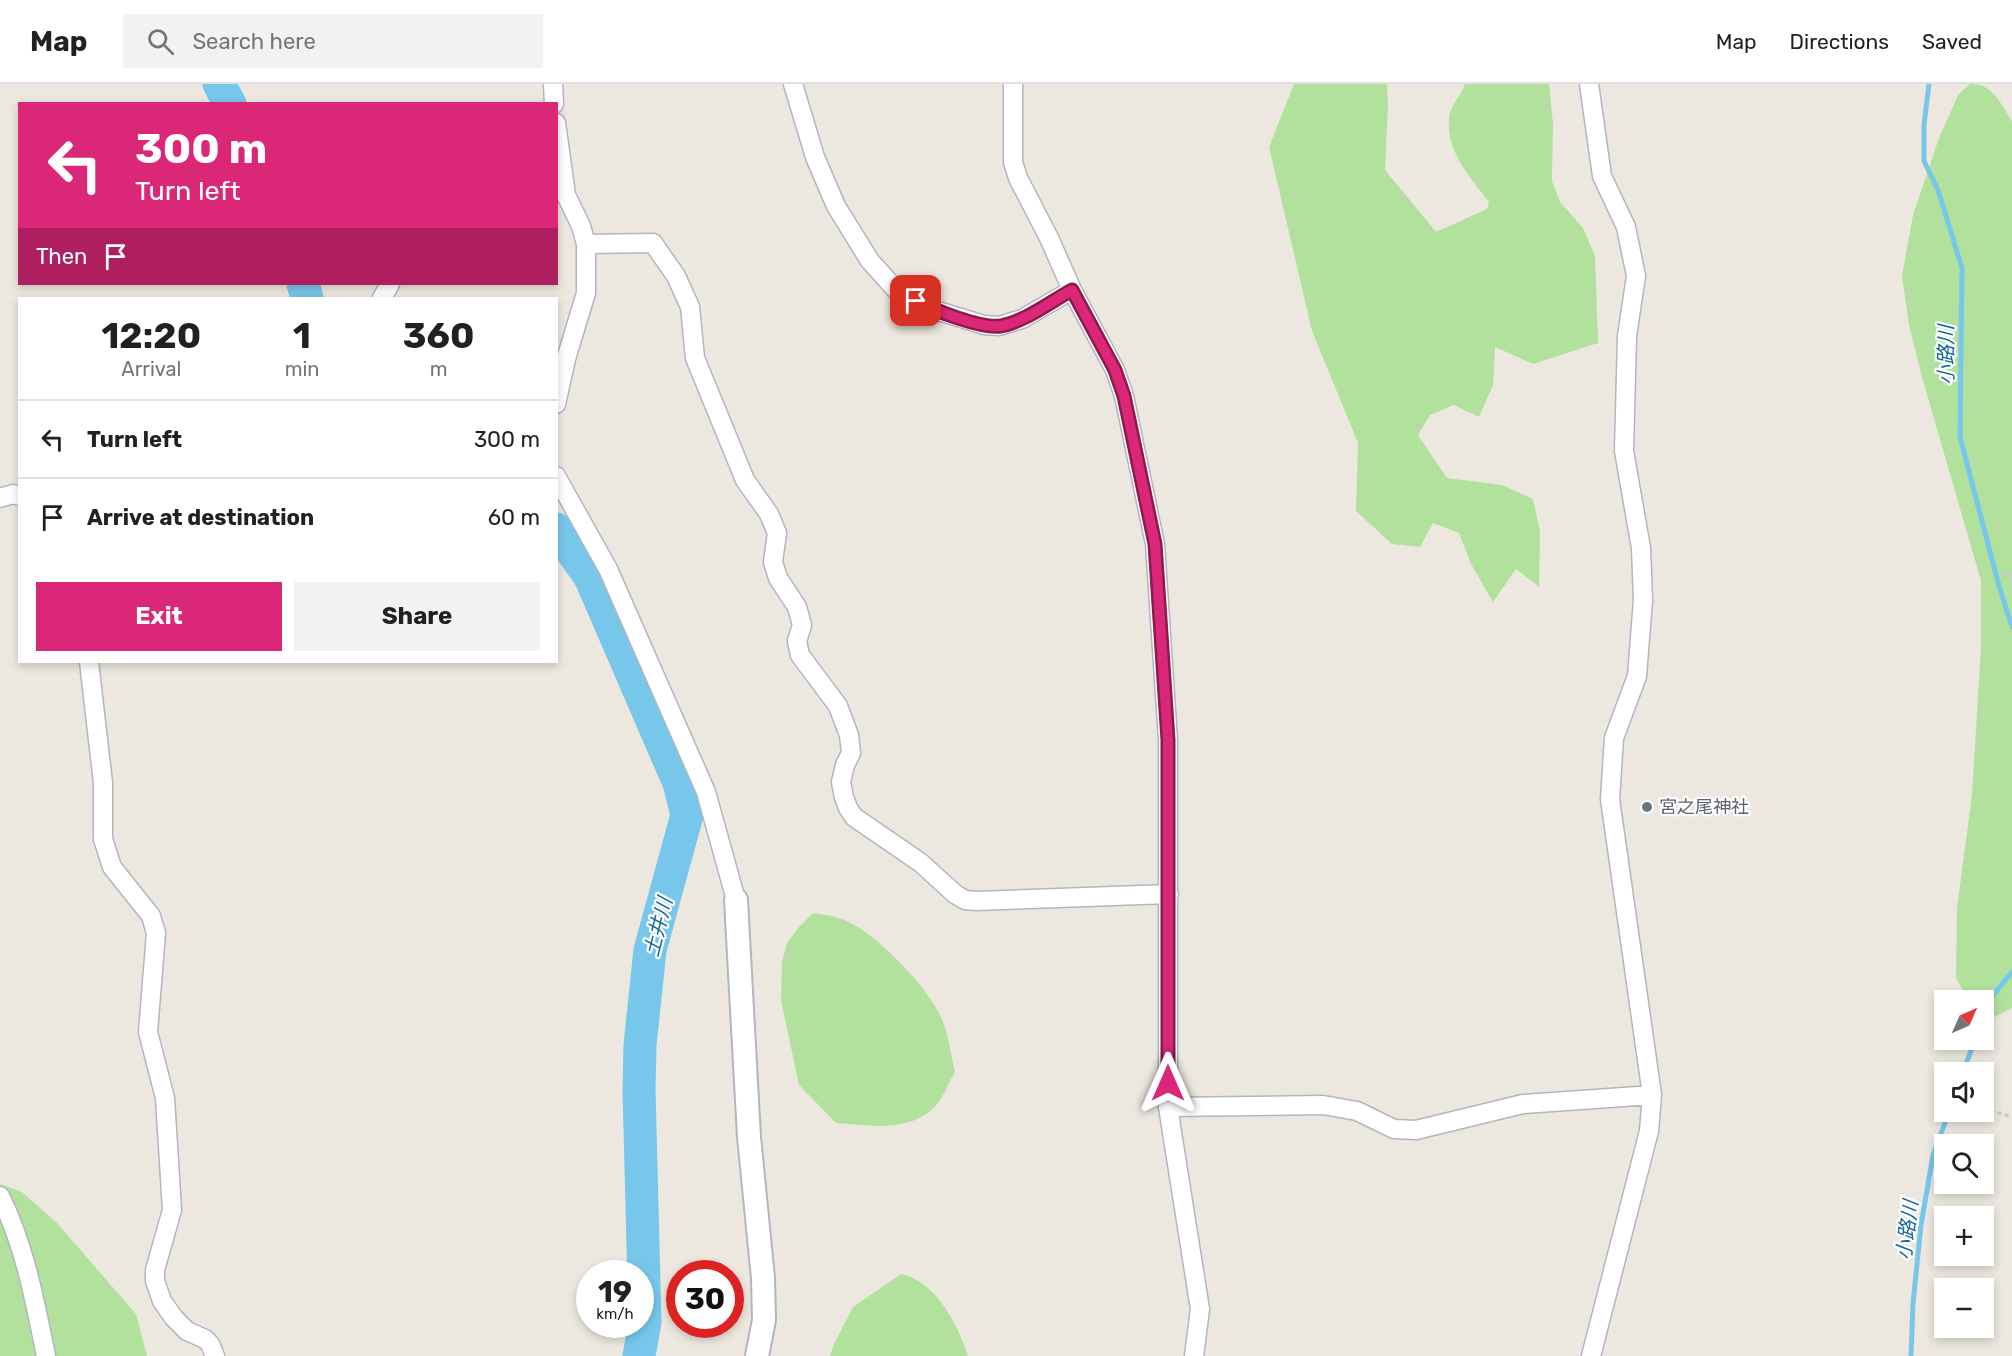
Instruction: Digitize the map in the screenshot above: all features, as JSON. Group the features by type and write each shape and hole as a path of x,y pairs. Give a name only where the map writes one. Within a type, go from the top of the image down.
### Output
{"street":[{"path":"553,84 554,102"},
{"path":"793,84 815,158 836,206 870,261 897,292 934,310 984,325 999,326 1022,319 1072,290"},
{"path":"1013,84 1013,162 1018,178 1049,238 1072,290 1115,370 1124,396 1155,544 1168,740 1168,1107 1200,1310 1194,1356"},
{"path":"1589,84 1602,176 1626,227 1636,276 1627,336 1624,451 1641,548 1643,600 1637,676 1614,738 1610,799 1652,1095 1649,1131 1591,1356"},
{"path":"558,152 561,195 581,226 586,244 586,292 566,358 558,395"},
{"path":"586,244 653,243 676,276 690,307 695,358 745,480 770,514 777,533 773,562 778,578 797,607 802,625 797,641 800,655 838,706 849,735 851,753 841,782 844,797 854,817 921,863 955,894 965,900 977,902 1169,894"},
{"path":"558,480 608,569 706,792 736,900 749,1137 763,1278 764,1320 757,1356"},
{"path":"0,498 13,494 18,495"},
{"path":"89,663 103,783 103,839 112,867 151,916 156,933 148,1032 165,1098 172,1210 155,1270 155,1281 162,1301 174,1318 187,1331 205,1339 215,1356"},
{"path":"1168,1107 1323,1106 1357,1111 1394,1130 1416,1130 1523,1104 1652,1095"},
{"path":"0,1196 7,1210 31,1283 46,1356"}],"path":[{"path":"2002,574 2012,574"},
{"path":"1994,1111 2012,1117"}],"green space":[{"path":"1294,84 1387,84 1385,170 1436,232 1487,209 1489,202 1467,173 1451,142 1449,118 1453,105 1465,84 1549,84 1553,123 1552,181 1560,202 1583,228 1595,256 1598,343 1533,364 1495,347 1493,385 1479,417 1454,405 1430,415 1418,435 1447,478 1502,485 1533,499 1540,531 1539,587 1516,569 1493,602 1471,564 1459,533 1433,523 1420,547 1392,544 1356,511 1358,443 1312,331 1269,147"},
{"path":"1970,84 1985,87 2000,101 2012,121 2012,1008 1994,1017 1994,990 1963,990 1956,978 1957,908 1972,795 1981,647 1981,581 1922,377 1909,325 1902,276 1913,215 1939,138 1958,95"},
{"path":"813,913 844,920 872,937 908,971 937,1010 947,1034 955,1072 939,1102 917,1119 905,1123 877,1126 836,1123 799,1085 781,1000 782,962 787,943"},
{"path":"0,1184 22,1192 57,1223 136,1314 147,1356 0,1356"},
{"path":"901,1274 925,1285 944,1306 952,1318 968,1356 830,1356 853,1307"}],"waterway":[{"name":"土井川","path":"219,84 229,102"},
{"name":"小路川","path":"1929,84 1924,125 1924,161 1938,190 1962,268 1960,437 2012,627"},
{"name":"土井川","path":"303,285 307,297"},
{"name":"土井川","path":"558,532 590,577 679,783 687,815 650,950 640,1045 639,1090 645,1322 639,1356"},
{"name":"小路川","path":"1994,994 2012,972"},
{"name":"小路川","path":"1967,1062 1971,1050"},
{"name":"小路川","path":"1911,1356 1913,1303 1921,1225 1933,1155 1945,1122"}],"place":[{"name":"宮之尾神社","path":"1647,807"}],"route":[{"path":"916,301 934,310 984,325 999,326 1022,319 1072,290 1115,370 1124,396 1155,544 1168,740 1168,1083"}]}
